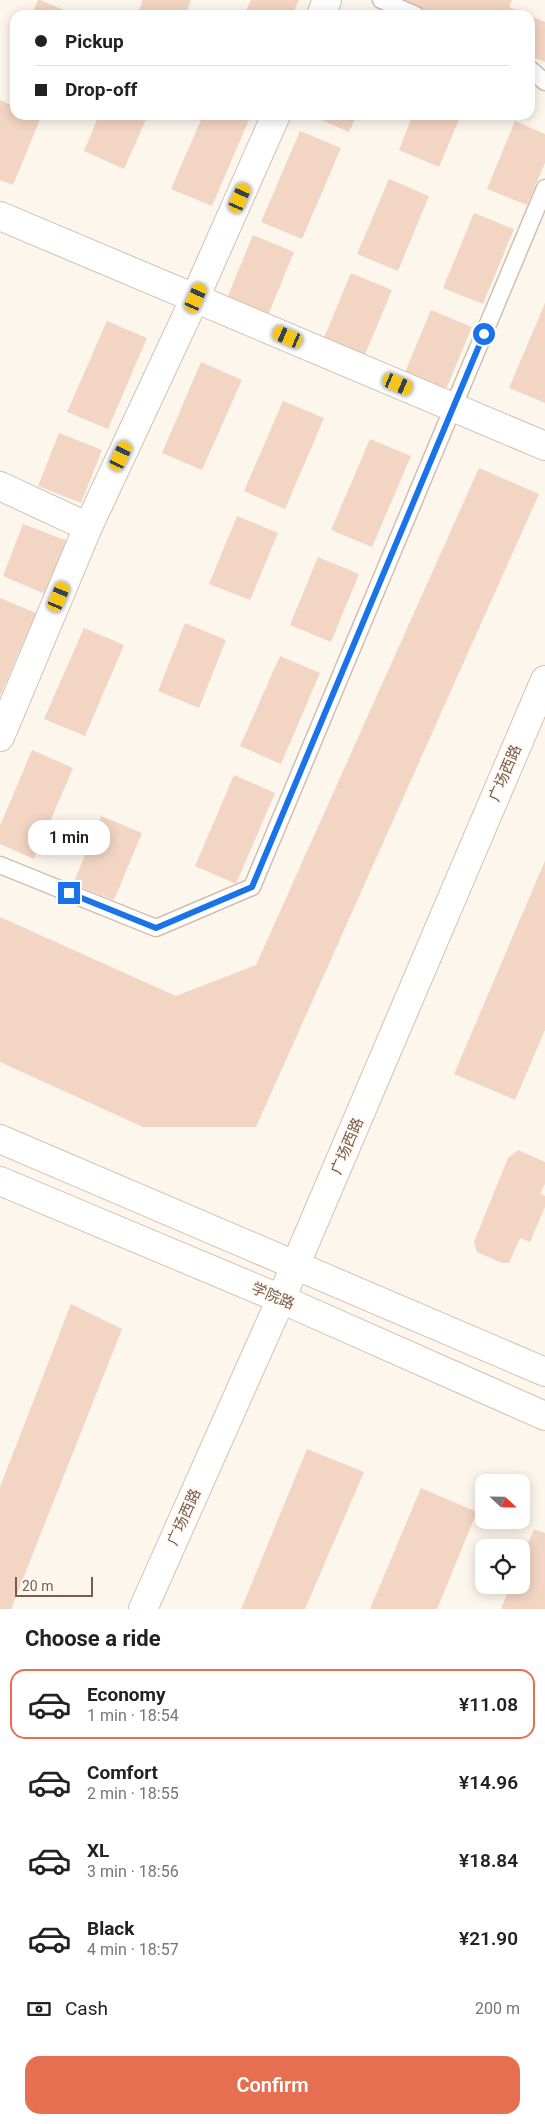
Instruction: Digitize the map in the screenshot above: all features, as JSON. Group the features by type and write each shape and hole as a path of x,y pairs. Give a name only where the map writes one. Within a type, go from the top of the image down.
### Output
{"main road":[{"path":"0,737 88,527 196,298 274,120"},
{"path":"0,216 545,446"},
{"path":"0,486 88,527"},
{"name":"广场西路","path":"143,1609 281,1300 545,680"},
{"path":"0,1139 545,1372"},
{"name":"学院路","path":"0,1181 281,1300 545,1416"}],"lane":[{"path":"381,0 404,10"},
{"path":"535,73 545,82"},
{"path":"0,866 156,928 252,887 545,188"}],"building":[{"path":"38,0 40,0 64,10 34,10"},
{"path":"143,0 191,0 187,10 139,10"},
{"path":"251,0 299,0 294,10 246,10"},
{"path":"400,0 512,0 509,7 516,10 423,10"},
{"path":"535,18 545,22 545,62 535,58"},
{"path":"0,100 10,105 10,120 40,120 13,185 0,180"},
{"path":"97,120 146,120 124,169 84,151"},
{"path":"201,120 249,120 212,206 171,189"},
{"path":"321,120 355,120 349,132"},
{"path":"411,120 459,120 439,167 399,150"},
{"path":"515,121 545,134 545,163 527,205 487,189"},
{"path":"300,131 341,148 302,239 261,222"},
{"path":"389,179 429,196 398,271 357,254"},
{"path":"474,213 514,229 483,304 443,288"},
{"path":"253,235 294,252 266,320 225,303"},
{"path":"351,273 392,290 364,357 323,340"},
{"path":"545,303 545,403 509,388"},
{"path":"431,310 472,327 444,394 403,377"},
{"path":"107,321 147,338 108,429 67,412"},
{"path":"201,362 242,380 202,470 162,453"},
{"path":"283,401 324,418 285,509 244,491"},
{"path":"59,433 102,450 81,503 38,486"},
{"path":"370,439 411,456 372,547 331,530"},
{"path":"479,468 539,494 256,1127 143,1127 0,1062 0,917 176,996 256,965"},
{"path":"237,516 278,533 250,600 209,584"},
{"path":"23,524 67,541 45,594 3,576"},
{"path":"318,557 359,574 331,642 290,625"},
{"path":"0,598 36,613 0,696"},
{"path":"185,623 226,640 199,708 158,691"},
{"path":"84,628 124,645 85,736 44,719"},
{"path":"280,656 320,673 281,764 240,746"},
{"path":"32,750 73,768 34,859 0,844 0,826"},
{"path":"234,775 275,793 236,884 195,866"},
{"path":"101,816 142,833 114,900 73,884"},
{"path":"545,861 545,1030 515,1100 454,1074"},
{"path":"518,1150 545,1162 545,1184 540,1194 545,1196 545,1207 530,1242 520,1238 509,1263 502,1263 477,1252 474,1242 508,1158"},
{"path":"71,1304 122,1329 11,1609 0,1609 0,1487"},
{"path":"307,1449 364,1472 305,1609 241,1609"},
{"path":"421,1488 475,1511 475,1517 437,1609 370,1609"},
{"path":"534,1529 545,1533 545,1609 501,1609 507,1594 530,1594 530,1539"}],"route":[{"path":"69,893 156,928 252,887 484,334"}]}
